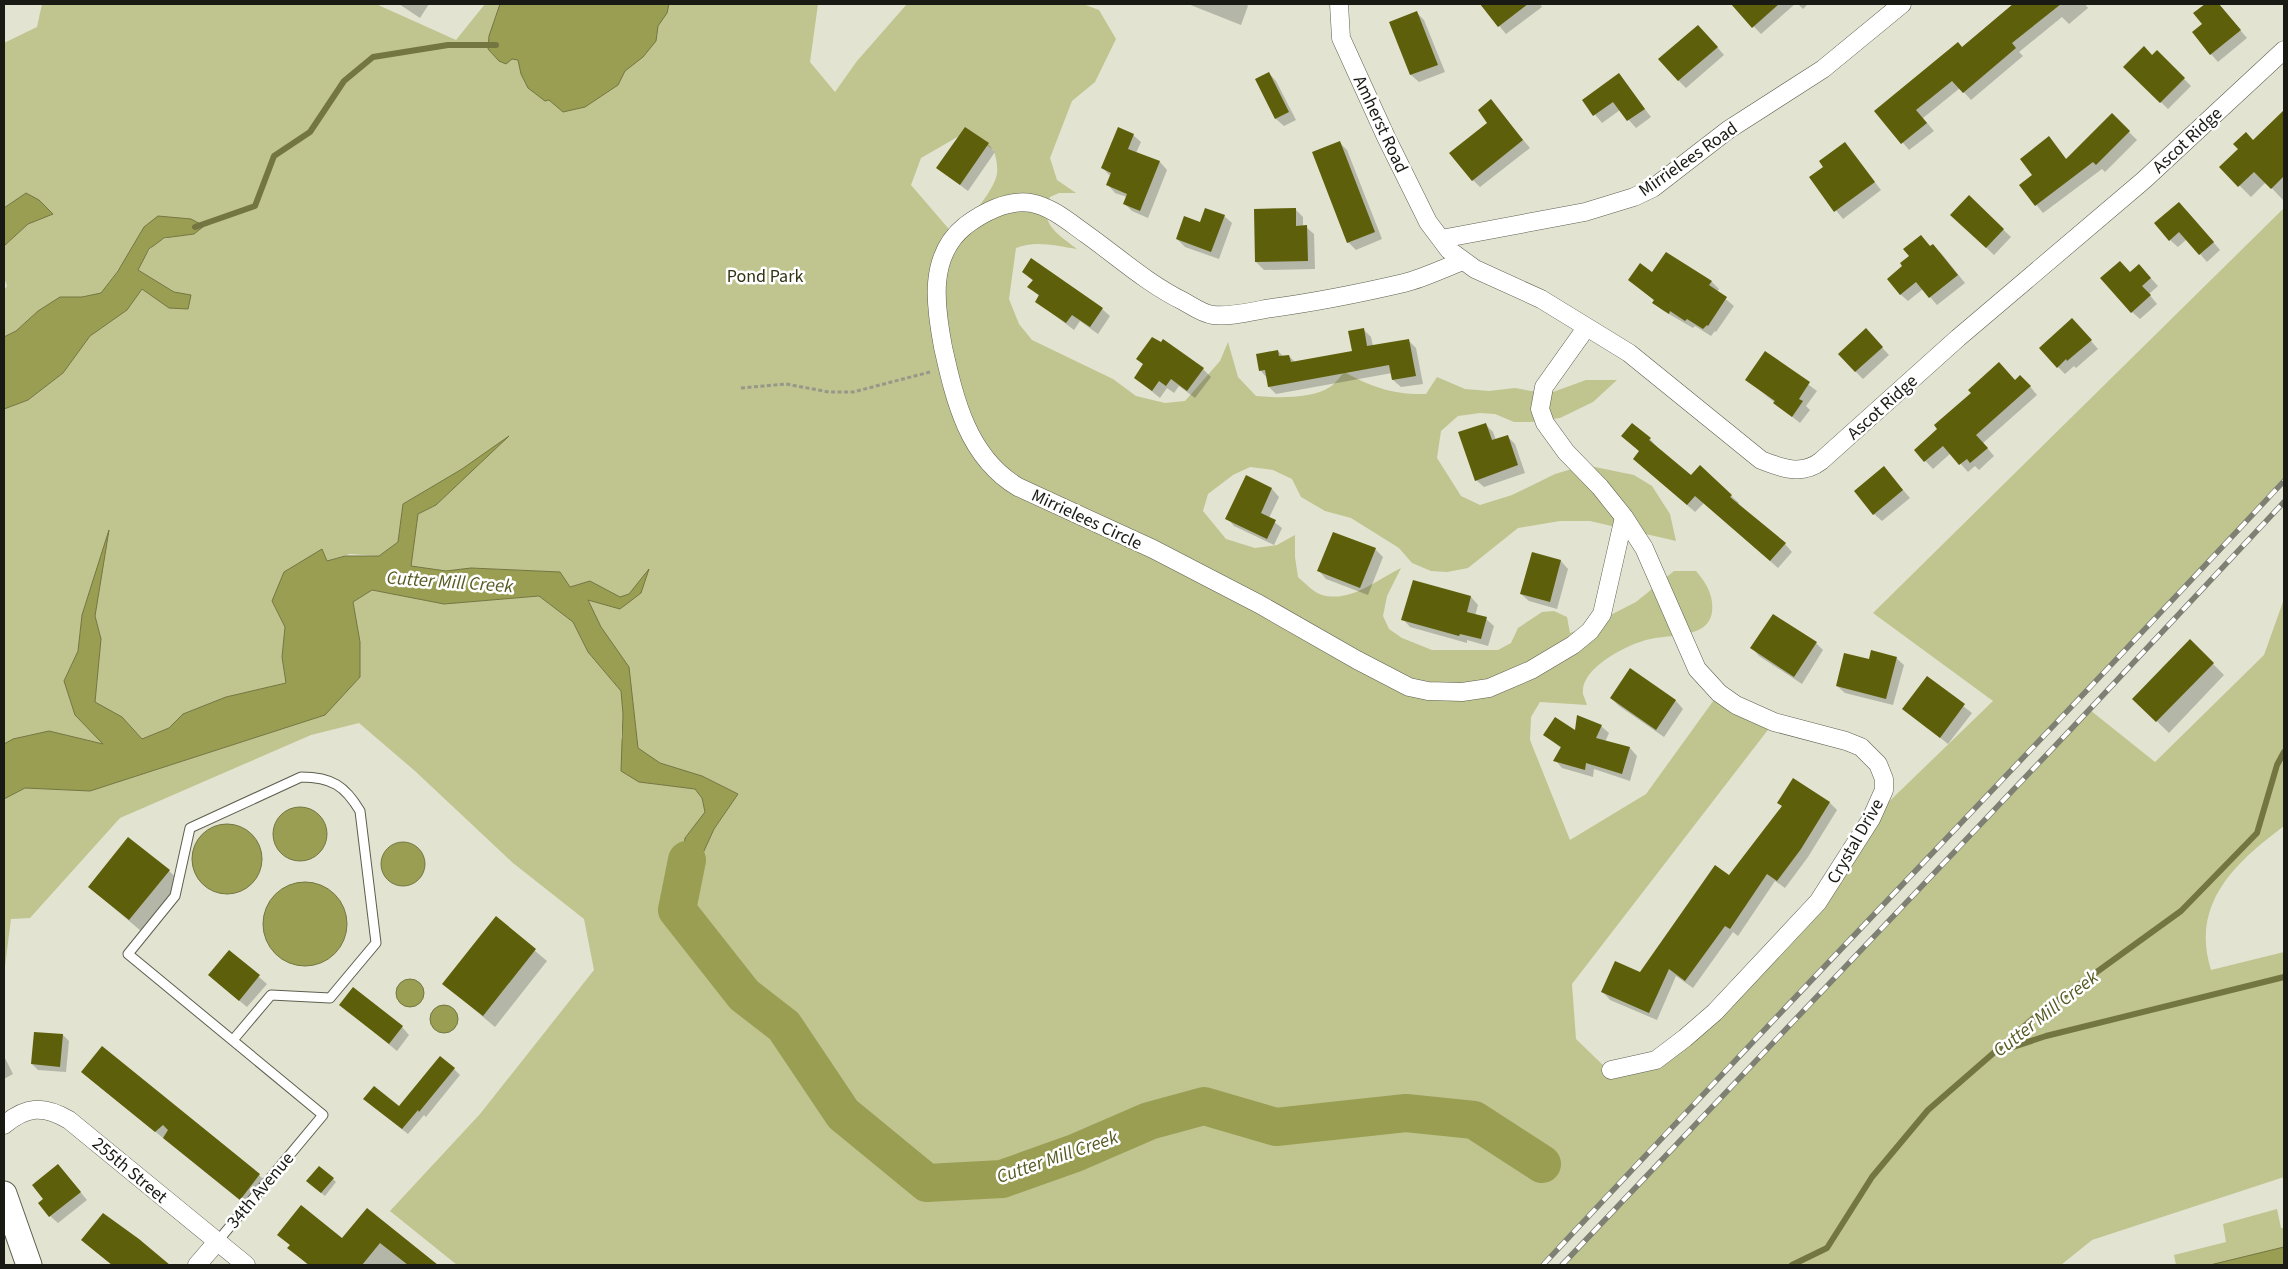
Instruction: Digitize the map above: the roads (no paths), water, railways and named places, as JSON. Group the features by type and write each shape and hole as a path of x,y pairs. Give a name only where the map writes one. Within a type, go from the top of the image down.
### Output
{"street":[{"name":"Amherst Road","path":"1339,4 1342,38 1386,137 1428,222 1441,239"},
{"name":"Mirrielees Road","path":"1441,239 1585,212 1634,197 1653,188 1728,130 1823,69 1902,4"},
{"name":"Ascot Ridge","path":"1441,239 1463,261 1482,273 1541,299 1629,353 1762,460 1784,470 1800,470 1817,465 1958,338 2144,180 2284,50"},
{"name":"Mirrielees Circle","path":"1463,261 1406,282 1295,305 1227,315 1210,315 1171,295 1056,212 1030,203 1009,204 978,216 954,236 943,253 936,279 940,332 948,368 968,434 990,464 1004,478 1018,487 1153,549 1410,687 1428,691 1462,692 1489,688 1530,670 1573,645 1590,630 1602,614 1624,517"},
{"path":"1586,328 1544,387 1540,409 1546,423 1566,452 1600,487 1624,517"},
{"name":"Crystal Drive","path":"1611,1070 1656,1060 1715,1012 1818,902 1871,819 1884,790 1884,779 1878,764 1861,748 1846,741 1774,722 1736,705 1718,694 1697,669 1644,548 1624,517"},
{"name":"255th Street","path":"4,1125 15,1115 34,1109 56,1112 69,1120 246,1265"},
{"path":"4,1194 29,1265"},
{"name":"34th Avenue","path":"197,1265 217,1242"}],"lane":[{"path":"301,777 319,777 336,784 351,796 360,812 376,942 330,998 270,995 233,1040 128,954 175,896 190,828 301,777"},
{"name":"34th Avenue","path":"217,1242 323,1115 233,1040"}],"water":[{"path":"500,4 669,4 667,13 658,26 656,41 643,57 625,71 618,85 585,107 563,112 549,100 545,101 528,88 521,74 518,60 512,59 506,64 499,61 488,49 489,36"},
{"path":"26,193 39,200 53,214 28,224 4,246 4,208"},
{"path":"158,216 191,219 204,226 194,234 164,238 149,249 138,270 174,292 191,295 188,309 169,308 142,289 127,310 90,336 63,373 28,400 4,409 4,337 16,331 38,311 60,297 82,297 101,293 118,271 144,227"},
{"path":"509,436 436,505 418,514 411,566 446,571 471,568 560,572 570,587 590,581 620,597 629,594 649,569 641,593 620,609 588,600 601,627 629,667 638,748 660,763 702,776 738,794 714,829 677,910 685,838 705,812 702,798 695,789 639,782 621,771 623,714 621,691 588,652 573,622 539,596 444,604 372,590 353,602 360,642 360,677 325,715 90,791 25,788 4,799 4,744 13,739 49,731 103,744 75,715 64,681 78,651 82,615 109,530 95,616 101,639 95,702 122,717 142,739 169,728 183,714 226,697 286,683 282,657 285,627 272,601 284,572 322,549 327,561 345,556 379,556 398,542 403,504 462,469"},
{"path":"295,807 305,807 315,811 323,819 327,834 323,849 315,857 305,861 295,861 285,857 277,849 273,839 273,829 277,819 285,811"},
{"path":"227,824 240,827 252,834 259,846 262,859 259,872 252,884 240,891 227,894 214,891 202,884 195,872 192,859 195,846 202,834 214,827"},
{"path":"399,842 407,842 419,848 425,864 419,880 407,886 399,886 387,880 381,868 381,860 387,848"},
{"path":"305,882 321,885 335,894 344,908 347,924 344,940 335,954 321,963 305,966 289,963 275,954 266,940 263,924 266,908 275,894 289,885"},
{"path":"410,979 420,983 424,993 420,1003 410,1007 400,1003 396,993 400,983"},
{"path":"444,1005 454,1009 458,1019 454,1029 444,1033 434,1029 430,1019 434,1009"},
{"path":"2284,1247 2284,1265 2210,1265"}],"waterway":[{"path":"195,227 255,206 274,156 310,132 344,81 373,57 448,45 496,45"},
{"name":"Cutter Mill Creek","path":"1792,1265 1827,1248 1872,1177 1928,1110 2036,1016 2181,911 2257,833 2277,765 2284,752"},
{"name":"Cutter Mill Creek","path":"687,860 677,910 744,995 784,1026 843,1114 927,1183 1002,1179 1075,1153 1149,1121 1204,1106 1276,1127 1406,1113 1474,1120 1542,1164"},
{"path":"1998,1052 2046,1036 2284,977"}],"railway":[{"path":"1543,1265 2284,481"},
{"path":"1562,1265 2284,502"}],"park label":[{"name":"Pond Park","path":"765,276"}]}
